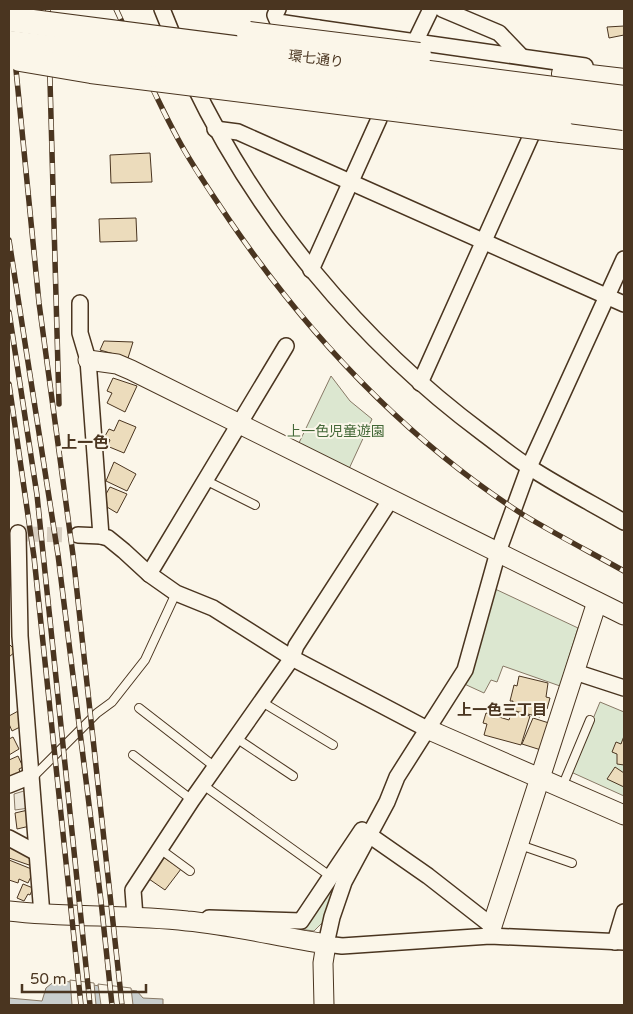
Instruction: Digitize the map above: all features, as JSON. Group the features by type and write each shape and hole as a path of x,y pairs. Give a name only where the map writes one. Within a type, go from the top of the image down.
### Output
{"main road":[{"path":"9,15 48,12 302,40 624,81"},
{"name":"環七通り","path":"9,19 624,98"},
{"name":"環七通り","path":"9,43 297,76 624,118"},
{"path":"9,57 91,71 624,137"}],"street":[{"path":"162,9 179,53 215,129 246,179 311,270 350,315 420,384 529,467 624,522"},
{"path":"278,9 275,15 278,22 520,55 624,74"},
{"path":"416,40 431,9"},
{"path":"442,9 499,33 520,55"},
{"path":"318,28 308,91 313,108 379,119 392,117 624,147"},
{"path":"311,270 379,119"},
{"path":"215,129 238,132 624,304"},
{"path":"420,384 531,136"},
{"path":"324,1005 323,963 337,900 397,777 465,670 498,552 529,467 624,259"},
{"path":"80,303 80,333 88,360 101,536"},
{"path":"149,574 286,346"},
{"path":"88,360 117,364 131,370 624,615"},
{"path":"135,917 133,890 192,800 292,658 296,646 391,499"},
{"path":"17,531 20,636 35,852 42,915"},
{"path":"78,535 108,538 149,574 176,593 213,608 292,658 427,729 624,815"},
{"path":"491,931 597,602"},
{"path":"575,672 624,688"},
{"path":"9,785 31,776"},
{"path":"189,921 235,917 301,921 362,830 428,876 491,931"},
{"path":"9,838 35,852"},
{"path":"9,911 42,915 135,917 189,921 342,946 491,931 620,942 624,912"}],"lane":[{"path":"205,480 256,505"},
{"path":"31,776 36,774 97,713 112,702 145,660 176,593"},
{"path":"262,702 333,745"},
{"path":"139,708 215,767"},
{"path":"562,787 590,720"},
{"path":"236,738 293,776"},
{"path":"133,755 192,800"},
{"path":"203,785 330,876"},
{"path":"518,844 572,862"},
{"path":"160,849 190,871"}],"green space":[{"name":"上一色児童遊園","path":"331,376 350,401 372,419 348,471 297,447"},
{"path":"493,588 578,628 560,686 503,666 497,682 491,680 484,693 460,682"},
{"path":"600,702 624,712 624,796 571,772"},
{"path":"360,839 333,890 323,922 314,931 235,921 303,925"}],"shaded area":[{"path":"27,790 29,808 15,810 14,794"},
{"path":"56,980 137,991 143,998 163,999 163,1005 9,1005 9,998 42,1001 46,988"}],"pier":[{"path":"70,980 94,983 96,1005 72,1005"},
{"path":"98,984 131,988 133,1005 101,1005"}],"building":[{"path":"624,26 624,35 609,38 607,27"},
{"path":"150,153 152,182 111,183 110,155"},
{"path":"136,218 137,241 100,242 99,219"},
{"path":"104,341 133,342 128,358 100,350"},
{"path":"113,378 137,386 125,412 107,403 112,393 107,391"},
{"path":"119,420 136,427 124,453 107,446 110,440 105,436 109,429 114,431"},
{"path":"114,462 136,474 127,491 106,481"},
{"path":"110,487 127,494 117,513 107,507 106,494"},
{"path":"9,644 16,651 9,657"},
{"path":"519,676 548,683 546,697 550,698 547,709 543,708 540,717 511,710 513,701 510,701 514,685 517,686"},
{"path":"20,710 22,726 12,731 9,724 9,716"},
{"path":"512,711 530,716 521,745 484,735 487,724 483,723 486,713 509,720"},
{"path":"533,718 549,723 541,750 522,744"},
{"path":"624,736 624,765 617,764 617,754 612,752 616,742 621,744"},
{"path":"13,737 19,749 9,755 9,739"},
{"path":"18,756 23,767 19,769 20,772 9,777 9,760"},
{"path":"615,767 624,773 624,787 607,779"},
{"path":"28,810 30,826 17,829 15,813"},
{"path":"9,844 33,853 29,865 9,858"},
{"path":"163,857 181,869 165,890 149,879"},
{"path":"9,860 34,870 28,883 19,879 18,883 9,880"},
{"path":"23,884 33,888 30,895 28,894 24,901 17,898"}],"tunnel":[{"path":"24,534 78,535"}],"railway":[{"path":"10,9 39,303 73,555 122,1005"},
{"path":"48,9 59,404"},
{"path":"116,9 161,107 196,170 260,263 326,344 399,418 438,453 479,485 522,514 624,571"},
{"path":"9,240 58,555 112,1005"},
{"path":"9,312 37,495 90,1005"},
{"path":"9,384 34,557 81,1005"}],"district":[{"name":"上一色","path":"85,443"},
{"name":"上一色三丁目","path":"502,710"}]}
